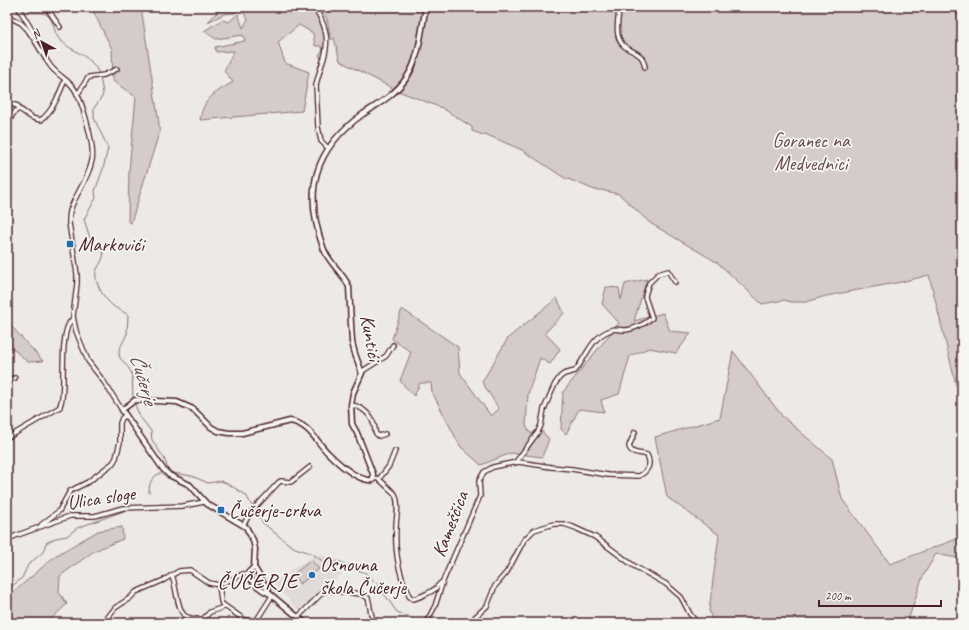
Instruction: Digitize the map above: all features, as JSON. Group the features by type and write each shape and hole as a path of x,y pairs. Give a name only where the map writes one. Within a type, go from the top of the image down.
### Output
{"street":[{"path":"18,7 35,35 35,40"},
{"path":"46,7 60,27"},
{"path":"314,7 323,21 326,37 325,55 316,85 318,127 321,141 328,148"},
{"name":"Kuntići","path":"374,478 357,433 352,424 351,405 353,393 360,378 361,372 354,354 352,342 349,287 341,273 325,253 315,221 313,189 321,162 328,148 343,132 363,115 391,96 408,76 413,66 426,7"},
{"path":"619,7 617,30 618,38 627,49 635,52 641,57 645,67"},
{"path":"956,7 962,17"},
{"path":"7,16 21,23 35,40 49,65 73,87 77,94 87,125 93,153 89,172 71,208 69,223 77,284 73,319 76,331 88,361 104,382 163,470 190,485 204,502 244,524 253,540 255,549 254,567 271,595"},
{"path":"77,94 89,77 104,75 117,69"},
{"path":"7,103 18,106 18,109 29,117 36,120 42,120 51,109 65,80"},
{"path":"7,126 13,114 18,109"},
{"path":"515,463 538,432 544,409 555,384 560,377 564,374 575,372 591,345 604,333 613,329 626,330 648,322 652,318 645,297 649,283 658,274 668,271 675,282"},
{"path":"7,438 60,407 62,398 65,344 69,322 73,319"},
{"path":"361,372 386,356 393,345"},
{"path":"7,380 15,378"},
{"path":"122,410 134,401 177,402 187,405 211,427 218,431 224,432 242,432 286,422 297,422 309,430 327,452 353,474 369,480 374,478 379,479 390,466 395,451"},
{"path":"351,405 359,407 368,415 374,424 376,435 380,436 385,434"},
{"path":"38,528 59,511 70,491 88,482 113,463 116,458 120,442 120,423 122,418 126,415"},
{"name":"Kameščica","path":"426,623 435,606 443,581 480,496 479,481 484,472 493,467 515,463 572,469 608,475 639,476 649,468 650,464 647,455 632,452 630,449 629,446 635,432"},
{"path":"244,524 254,509 279,482 291,482 310,467"},
{"name":"Kameščica","path":"379,479 395,494 397,500 396,546 402,580 408,589 409,596 413,599 430,593 443,581"},
{"name":"Ulica sloge","path":"7,541 15,536 70,516 95,516 123,508 184,506 204,502"},
{"path":"472,623 475,617 487,606 495,586 507,572 524,540 534,530 554,524 564,524 591,535 634,566 666,584 681,597 690,614 698,623"},
{"path":"249,574 250,570 254,567"},
{"path":"103,623 115,608 136,592 179,571 190,570 209,583 219,585 243,574 249,574"},
{"path":"249,574 251,579 258,586 305,623"},
{"path":"172,575 177,597 186,617 203,619 210,612 224,607"},
{"path":"219,585 220,601 224,607 245,620 256,621 271,595"},
{"path":"298,617 323,591 331,590 361,594 368,598 371,606 371,616 376,623"}],"shaded area":[{"name":"Osnovna škola Čučerje","path":"316,554 335,559 347,569 299,610 279,590 274,582"}],"green space":[{"path":"91,7 141,7 160,130 131,223 128,222 129,170 136,97 113,81 112,49"},
{"path":"218,7 243,7 235,13 224,14 208,22 219,10"},
{"path":"255,7 313,7 322,20 326,41 322,61 319,55 323,50 321,46 315,46 313,33 299,25 278,42 285,63 309,72 302,111 200,120 207,101 215,93 233,82 224,71 234,51 216,52 215,47 245,41 243,35 216,39 204,31 222,20 229,22 238,14 243,28 248,19 243,12"},
{"name":"Goranec na Medvednici","path":"320,7 962,7 962,409 929,275 901,282 826,296 806,302 791,302 784,300 762,304 718,263 650,223 619,194 595,190 563,177 522,150 485,134 483,135 472,131 472,127 442,108 398,91 340,61 334,38 331,40 327,19"},
{"path":"647,279 634,321 663,313 670,331 691,333 676,353 649,348 630,356 619,394 601,400 604,412 579,409 566,434 561,429 563,392 619,323 602,304 606,287 619,288 621,300 625,284"},
{"path":"557,298 564,313 545,333 560,349 550,364 540,358 528,394 526,426 531,434 539,428 549,439 542,457 511,453 481,465 460,446 432,392 431,383 420,383 414,396 400,381 411,352 392,339 402,309 458,347 460,373 491,416 499,409 482,382 508,338"},
{"path":"7,322 43,361 28,362 12,348 7,352"},
{"path":"733,351 782,416 832,459 842,499 890,564 962,537 962,559 936,554 923,576 908,620 834,620 834,623 713,623 709,610 719,535 667,497 655,437 720,418"},
{"path":"122,527 123,539 94,551 60,576 59,592 67,604 47,623 7,623 7,598 55,556 98,531"},
{"path":"311,560 319,569 300,584 293,575"}],"waterway":[{"name":"Čučerje","path":"24,7 32,13 42,13 47,15 50,18 60,40 87,58 99,74"},
{"name":"Čučerje","path":"100,77 103,93 102,97 94,108 94,118 108,148 103,169 95,191 96,198 84,219 91,241 103,252 102,260 96,272 98,285 109,302 115,308 128,315 127,334 119,350 119,354 120,358 132,374 133,399"},
{"name":"Čučerje","path":"134,402 140,417 151,431 152,440 164,458 168,469 173,473 192,476 208,483 221,481 228,484 246,495 253,508"},
{"path":"149,493 154,477 164,472"},
{"path":"7,588 11,587 22,578 28,565 43,552 46,543 56,538 67,536 77,528 127,510"},
{"name":"Čučerje","path":"255,511 263,523 295,548 311,553 324,562 341,562 350,568 364,572 377,584 397,612 410,617 416,623"}],"place":[{"name":"Markovići","path":"70,244"},
{"name":"Čučerje-crkva","path":"221,510"},
{"name":"Osnovna škola Čučerje","path":"312,575"}],"district":[{"name":"ČUČERJE","path":"258,581"}]}
